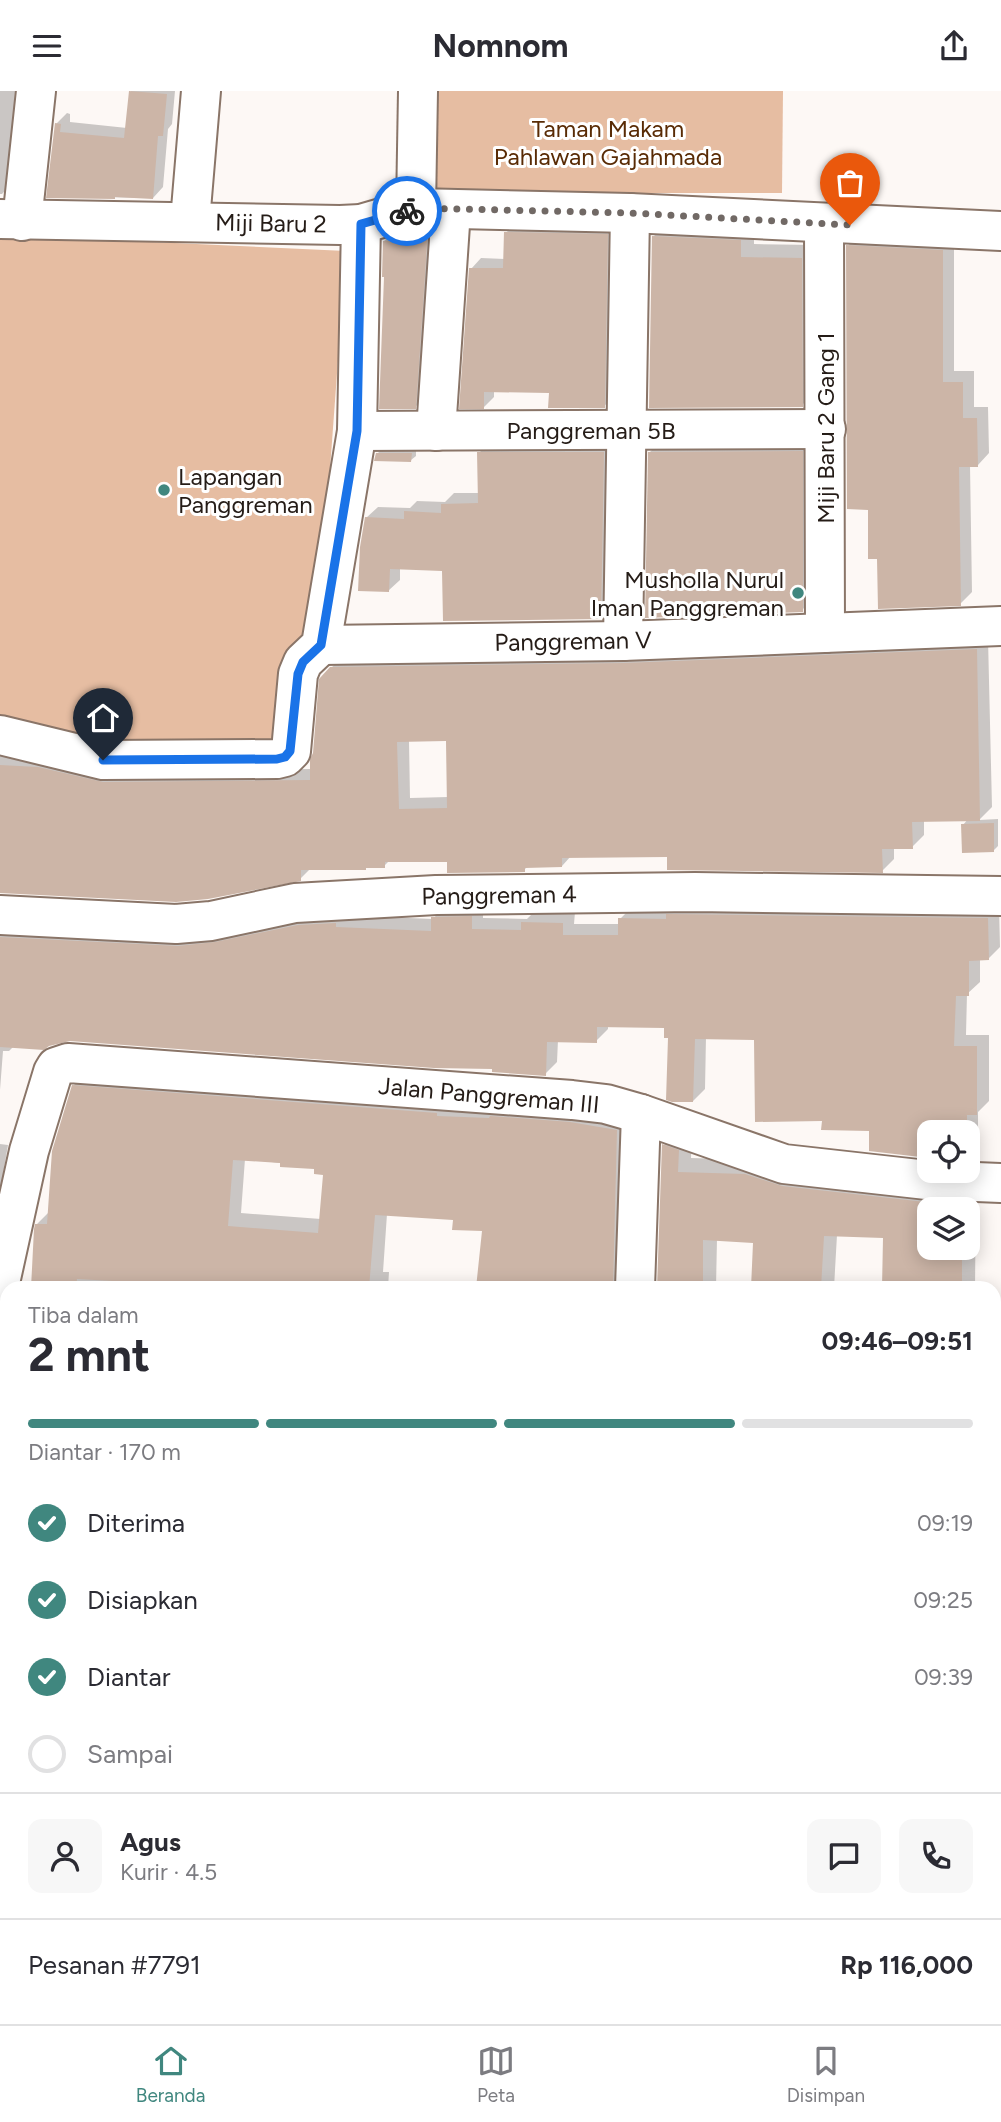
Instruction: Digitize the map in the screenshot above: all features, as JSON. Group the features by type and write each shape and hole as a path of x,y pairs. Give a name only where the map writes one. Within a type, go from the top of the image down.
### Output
{"street":[{"path":"11,220 36,91"},
{"path":"190,221 201,91"},
{"path":"418,91 433,209 436,431"},
{"name":"Miji Baru 2","path":"11,220 361,224 433,209 630,213 1001,231"},
{"path":"623,641 630,213"},
{"name":"Miji Baru 2 Gang 1","path":"824,223 825,633"},
{"path":"0,735 103,760 277,759 285,757 290,751 293,744 300,667 321,645 357,431 361,224"},
{"name":"Panggreman 5B","path":"357,431 826,429"},
{"name":"Panggreman V","path":"321,645 623,641 1001,626"},
{"name":"Panggreman 4","path":"0,915 176,924 211,921 295,903 436,895 695,892 1001,896"},
{"name":"Jalan Panggreman III","path":"0,1281 15,1149 56,1067 68,1063 606,1104 784,1164 927,1180 1001,1183"},
{"path":"635,1281 640,1114"}],"green space":[{"name":"Taman Makam Pahlawan Gajahmada","path":"434,91 783,91 782,193 432,193"},
{"name":"Lapangan Panggreman","path":"0,235 346,251 309,755 0,730"}],"building":[{"path":"129,91 167,94 163,136 158,136 153,199 46,198 55,123 61,124 60,132 124,138"},
{"path":"428,230 416,409 379,409 383,241 411,240 411,232"},
{"path":"504,232 608,234 605,408 548,408 549,393 484,392 484,409 459,409 469,268 503,268"},
{"path":"652,236 741,240 741,257 802,258 803,407 649,408"},
{"path":"846,245 943,250 943,382 963,382 963,418 977,418 978,467 959,467 961,606 878,609 877,559 868,559 868,510 847,509"},
{"path":"803,451 803,612 645,618 648,452"},
{"path":"477,452 604,452 601,619 443,621 442,571 390,569 389,592 358,591 360,547 365,517 404,519 404,511 441,513 441,504 478,503"},
{"path":"376,453 412,453 411,462 374,461"},
{"path":"977,649 980,821 912,822 913,849 882,849 883,873 667,870 667,857 562,858 562,867 525,868 525,872 447,873 447,862 385,862 385,868 366,870 301,870 301,881 208,899 176,902 0,893 0,765 38,767 103,782 310,780 319,679 330,667 624,663","holes":["446,741 447,808 399,809 397,742"]},
{"path":"994,823 994,852 962,853 961,824"},
{"path":"666,914 988,918 989,960 969,961 969,996 956,996 954,1046 977,1046 977,1115 967,1115 967,1120 917,1120 917,1157 869,1151 869,1131 821,1130 822,1121 755,1122 754,1040 695,1039 693,1102 672,1102 666,1100 668,1038 664,1038 664,1028 597,1027 597,1043 547,1042 546,1076 492,1072 492,1069 434,1068 70,1041 49,1046 44,1050 0,1047 0,937 178,946 215,942 298,925 336,923 336,927 431,931 431,917 472,916 472,929 521,930 521,922 563,923 563,935 618,935 618,918 666,919"},
{"path":"72,1085 437,1113 437,1116 490,1116 570,1122 617,1130 613,1281 477,1281 482,1231 452,1230 453,1220 375,1215 370,1281 31,1281 35,1224 47,1224 52,1151","holes":["233,1160 280,1163 280,1167 314,1169 314,1174 323,1175 318,1233 228,1226"]},
{"path":"662,1144 679,1150 678,1172 745,1174 782,1186 917,1201 917,1260 962,1260 962,1281 882,1281 883,1238 824,1236 821,1281 751,1281 753,1243 703,1240 703,1281 657,1281"}],"way so far":[{"path":"407,211 415,208 630,213 850,225"}],"place":[{"name":"Lapangan Panggreman","path":"164,490"},
{"name":"Musholla Nurul Iman Panggreman","path":"798,593"}],"route":[{"path":"103,760 277,759 285,757 290,751 293,744 300,667 321,645 357,431 361,224 407,211"}]}
